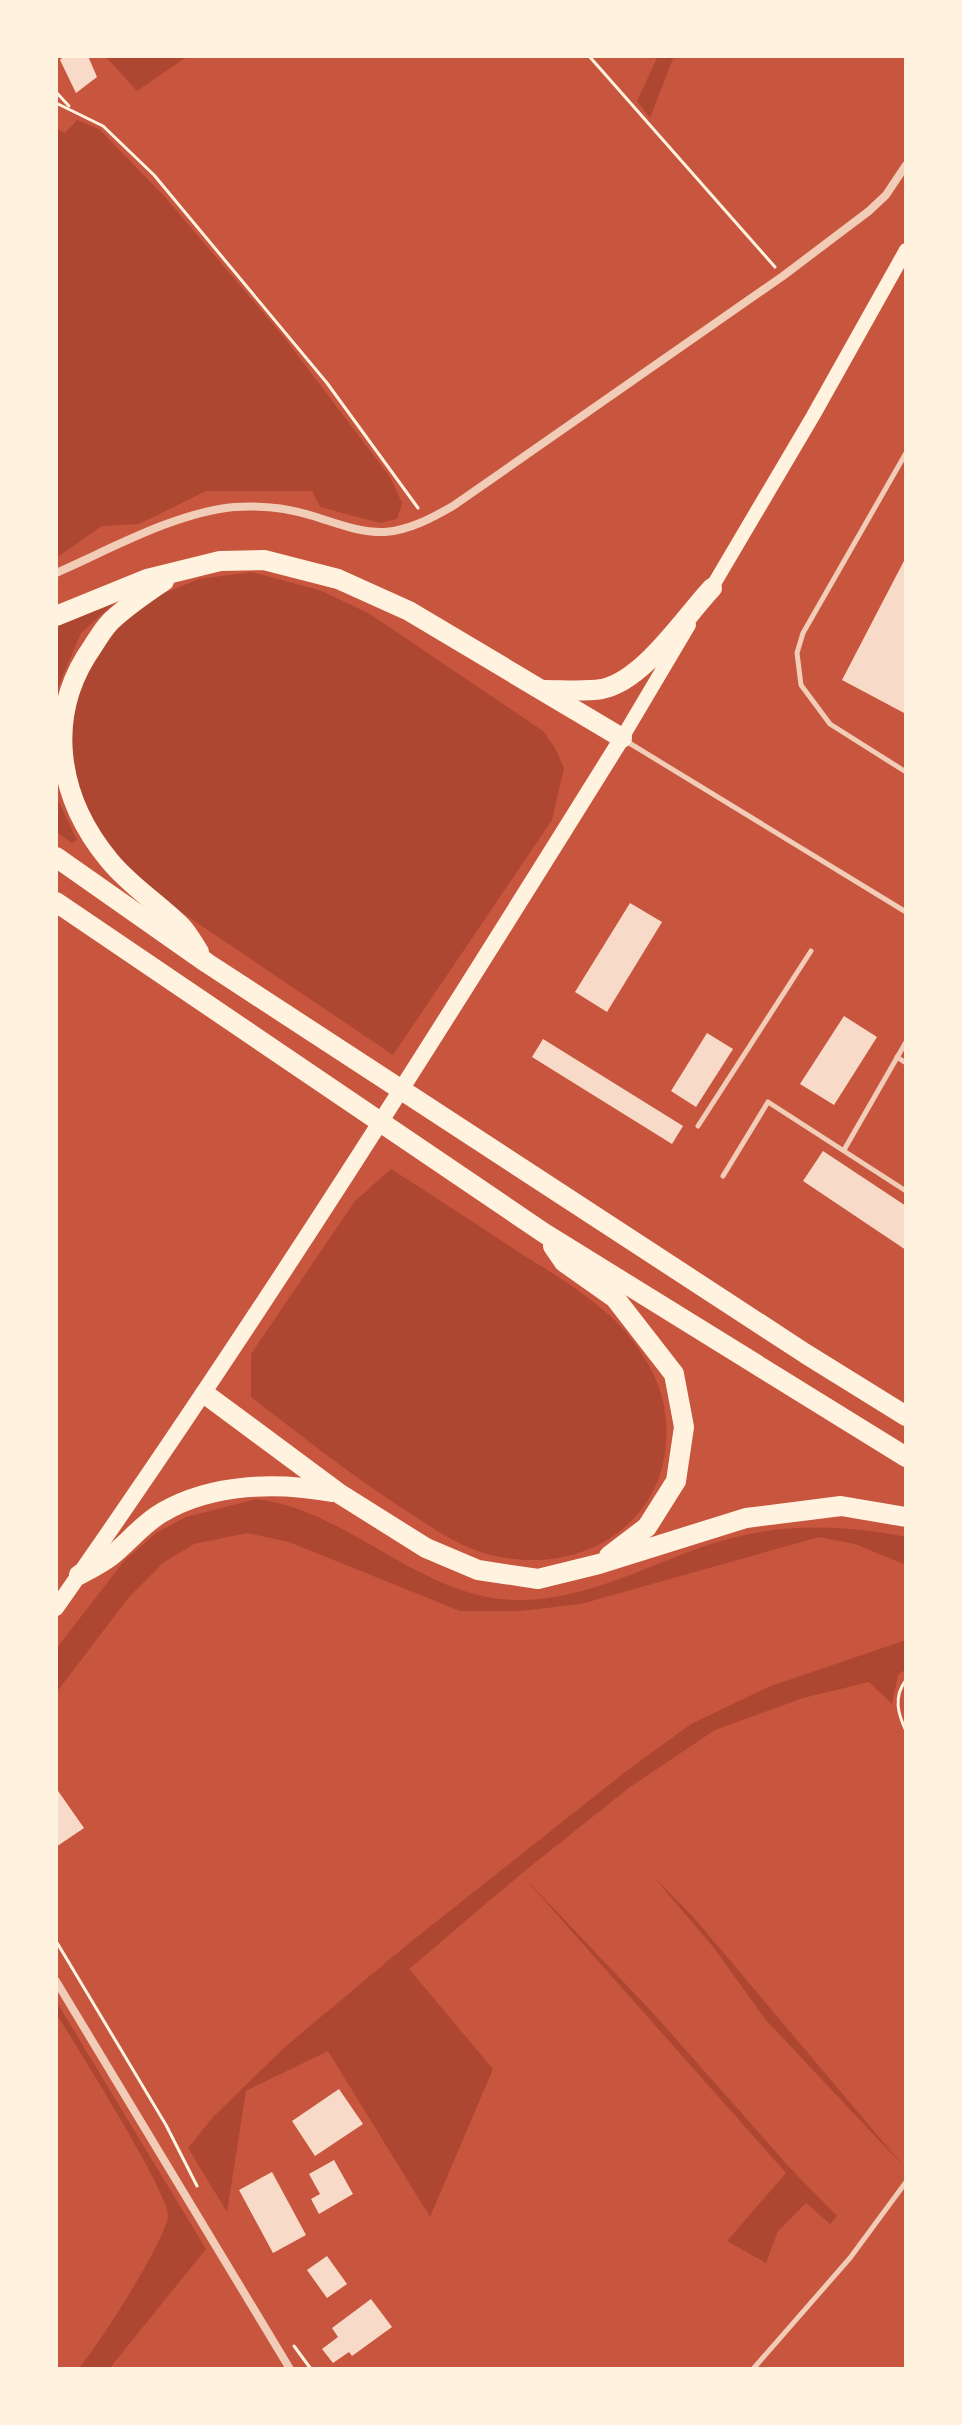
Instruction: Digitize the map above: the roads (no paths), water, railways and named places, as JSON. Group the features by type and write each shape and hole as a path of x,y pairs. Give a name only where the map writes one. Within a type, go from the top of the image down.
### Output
{"highway":[{"path":"56,616 147,579 220,561 264,560 338,579 409,611 622,738"},
{"path":"174,574 108,623 84,658 62,716 62,744 70,792 80,818 94,841 135,887 183,928 207,963"},
{"path":"545,690 585,691 619,683 647,662 712,588"},
{"path":"56,857 207,963 906,1416"},
{"path":"56,902 544,1233 906,1457"},
{"path":"544,1233 564,1262 615,1298 674,1374 684,1427 676,1481 647,1527 599,1564"},
{"path":"205,1394 340,1494 426,1548 478,1570 538,1579 599,1564 746,1518 841,1506 906,1517"},
{"path":"79,1575 111,1557 162,1512 201,1496 222,1490 296,1485 340,1494"}],"main road":[{"path":"56,1608 205,1394 428,1050 712,588 906,250"}],"street":[{"path":"56,573 178,520 233,507 296,511 372,532 397,530 427,520 453,506 783,276 869,211 886,195 906,165"},
{"path":"56,1981 290,2369"}],"lane":[{"path":"906,453 803,633 797,653 801,685 830,724 906,772"},
{"path":"622,738 906,912"},
{"path":"698,1126 811,951"},
{"path":"844,1150 906,1042"},
{"path":"897,1057 906,1063"},
{"path":"723,1176 768,1102 906,1191"},
{"path":"753,2369 850,2258 906,2182"}]}
